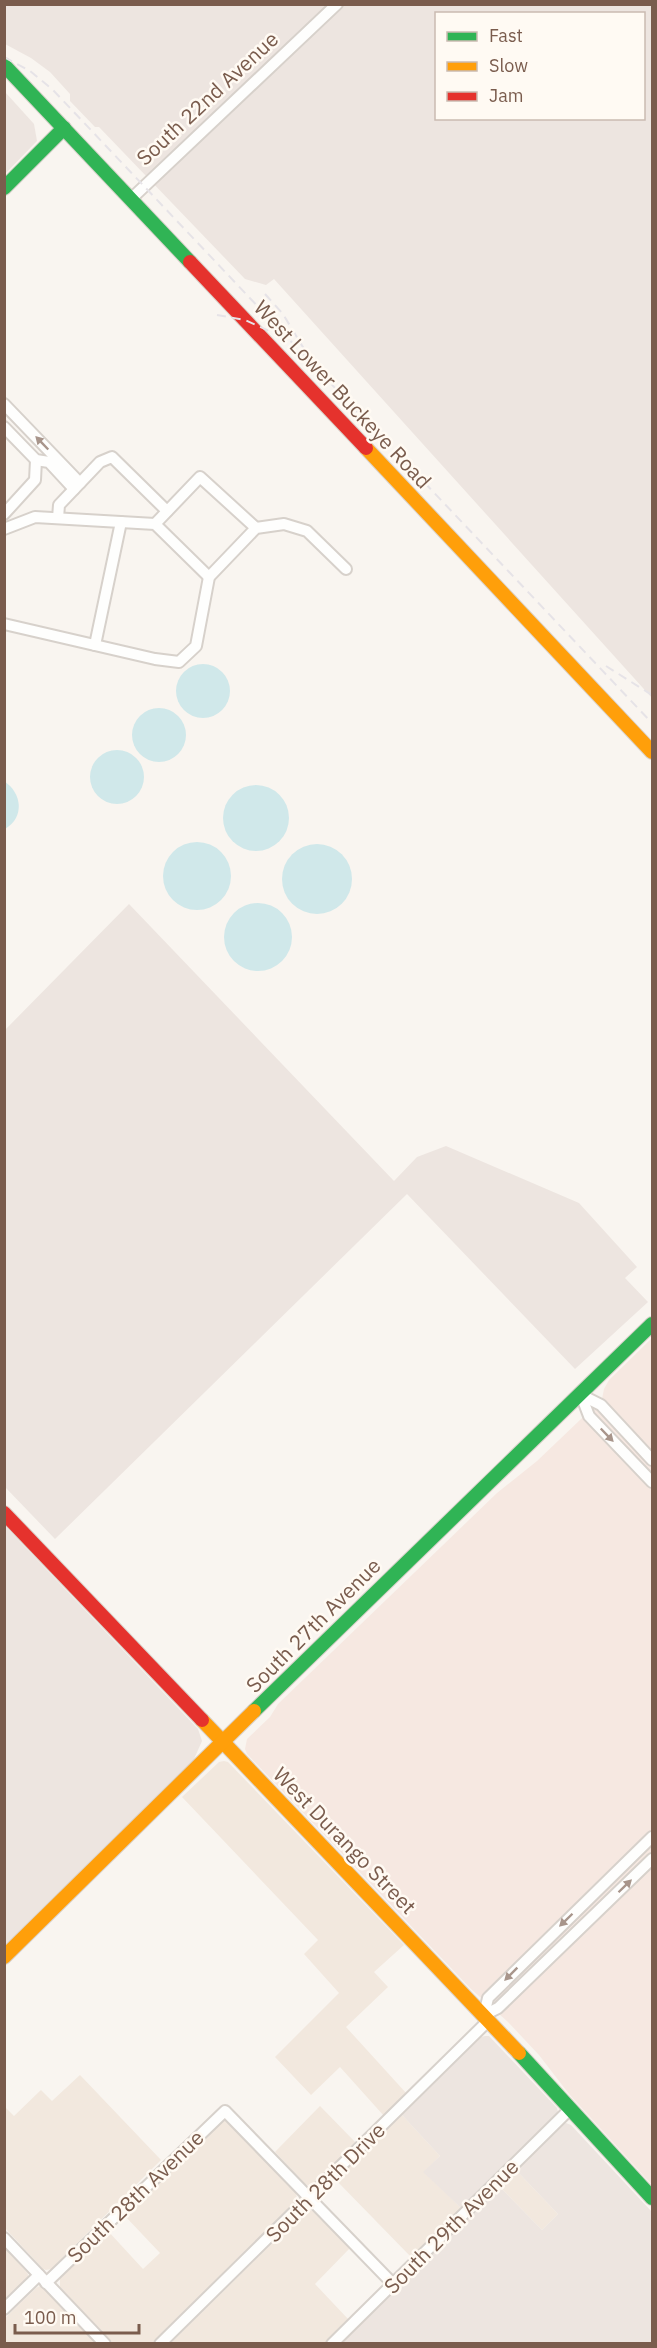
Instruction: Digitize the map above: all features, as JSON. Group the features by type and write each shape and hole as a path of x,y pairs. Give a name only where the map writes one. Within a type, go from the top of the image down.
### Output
{"main road":[{"name":"West Lower Buckeye Road","path":"4,65 132,198 652,752"},
{"path":"4,188 64,128"},
{"name":"South 27th Avenue","path":"4,1957 652,1324"},
{"name":"West Durango Street","path":"4,1513 486,2018 652,2198"}],"street":[{"name":"South 22nd Avenue","path":"132,198 337,4"},
{"path":"4,404 77,486"},
{"path":"4,428 36,460 49,462 77,486"},
{"path":"58,518 59,505 100,462 112,457 166,511"},
{"path":"4,514 35,480 36,460"},
{"path":"154,524 200,477 256,528"},
{"path":"4,529 35,517 154,524 209,577"},
{"path":"95,645 121,522"},
{"path":"4,624 155,659 179,662 196,646 209,577 256,528 284,524 307,531 346,569"},
{"path":"581,1395 601,1405 652,1460"},
{"path":"581,1395 589,1416 652,1482"},
{"path":"486,2018 490,1996 652,1837"},
{"path":"486,2018 652,1859"},
{"name":"South 28th Drive","path":"160,2343 310,2197 486,2018"},
{"name":"South 29th Avenue","path":"332,2343 570,2109"},
{"name":"South 28th Avenue","path":"4,2309 43,2279 225,2111 310,2197"},
{"path":"310,2197 393,2284"},
{"path":"4,2238 105,2343"}],"shaded area":[{"path":"4,5 652,5 652,698 274,279 266,285 245,279 99,127 95,127 70,101 70,94 50,72 31,58 5,44"},
{"path":"5,92 34,124 37,141 5,174"},
{"path":"129,904 394,1181 417,1157 446,1146 579,1203 637,1267 625,1278 648,1302 575,1369 407,1194 55,1539 5,1487 5,1030"},
{"path":"652,1338 652,2185 569,2094 539,2055 508,2022 471,1989 247,1754 245,1749 247,1739 270,1717 278,1704 497,1493 537,1461 602,1399 609,1380"},
{"path":"5,1526 198,1729 202,1741 187,1770 5,1949"},
{"path":"219,1762 228,1762 404,1945 374,1972 388,1987 346,2027 407,2094 384,2116 340,2067 311,2095 275,2057 339,1993 304,1954 318,1940 182,1797"},
{"path":"489,2036 557,2108 558,2112 557,2117 462,2209 423,2172 440,2156 402,2115 481,2037"},
{"path":"80,2075 161,2160 51,2269 46,2270 5,2228 5,2107 14,2116 41,2090 52,2101"},
{"path":"320,2106 356,2143 314,2184 309,2186 275,2152"},
{"path":"402,2115 440,2156 424,2172 462,2209 412,2258 336,2180"},
{"path":"229,2121 296,2192 297,2200 152,2343 113,2343 60,2287 60,2279 108,2231 143,2269 160,2253 124,2215 219,2122"},
{"path":"566,2123 571,2125 652,2212 652,2343 335,2344 499,2186 542,2230 558,2214 515,2169 561,2125"},
{"path":"515,2169 558,2214 542,2230 499,2186"},
{"path":"305,2211 314,2211 350,2248 315,2284 349,2320 325,2343 170,2344"},
{"path":"5,2247 28,2274 28,2278 5,2301"},
{"path":"40,2286 96,2343 5,2343 5,2318"}],"water":[{"path":"203,664 213,666 222,672 228,681 230,691 228,701 222,710 213,716 203,718 193,716 184,710 178,701 176,691 178,681 184,672 193,666"},
{"path":"154,708 164,708 178,716 184,725 186,735 184,745 178,754 164,762 154,762 137,750 132,740 132,730 144,713"},
{"path":"112,750 122,750 132,754 140,762 144,777 140,792 132,800 122,804 112,804 102,800 94,792 90,782 90,772 94,762 102,754"},
{"path":"4,781 15,792 19,805 16,818 5,829"},
{"path":"250,785 262,785 274,790 284,800 289,818 287,831 274,846 262,851 250,851 238,846 228,836 223,824 223,812 228,800 238,790"},
{"path":"197,842 210,845 221,852 228,863 231,876 228,889 221,900 210,907 197,910 184,907 173,900 166,889 163,876 166,863 173,852 184,845"},
{"path":"317,844 336,850 346,860 352,879 346,898 336,908 317,914 298,908 288,898 282,879 288,860 298,850"},
{"path":"258,903 271,906 282,913 289,924 292,937 289,950 282,961 271,968 258,971 245,968 234,961 227,950 224,937 227,924 234,913 245,906"}],"railway":[{"path":"4,57 30,71 53,90 652,723"},
{"path":"265,294 283,314 307,354"},
{"path":"217,315 245,320 278,335"},
{"path":"606,666 652,695"}],"traffic: fast":[{"path":"4,65 190,262"},
{"path":"4,188 64,128"},
{"path":"254,1711 652,1324"},
{"path":"519,2053 652,2198"}],"traffic: slow":[{"path":"366,448 652,752"},
{"path":"4,1957 254,1711"},
{"path":"202,1720 519,2053"}],"traffic: jam":[{"path":"190,262 366,448"},
{"path":"4,1513 202,1720"}]}
